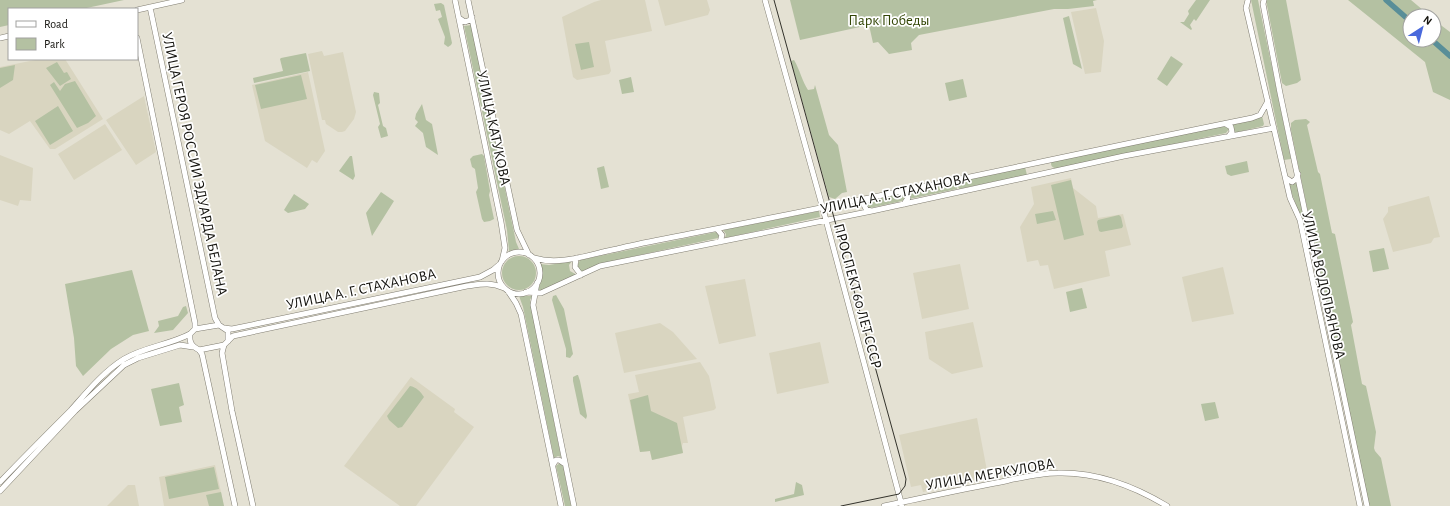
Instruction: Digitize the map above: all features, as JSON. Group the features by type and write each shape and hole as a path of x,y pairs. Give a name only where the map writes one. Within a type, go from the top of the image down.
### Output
{"main road":[{"path":"138,10 182,0"},
{"name":"УЛИЦА КАТУКОВА","path":"455,0 504,241 505,248 501,263"},
{"name":"УЛИЦА КАТУКОВА","path":"468,0 517,230 531,257"},
{"name":"ПРОСПЕКТ 60 ЛЕТ СССР","path":"765,0 826,220 901,504"},
{"name":"УЛИЦА ВОДОПЬЯНОВА","path":"1248,0 1246,8 1290,198 1300,220 1360,506"},
{"name":"УЛИЦА ВОДОПЬЯНОВА","path":"1263,1 1280,93 1367,506"},
{"name":"УЛИЦА ГЕРОЯ РОССИИ ЭДУАРДА БЕЛАНА","path":"150,7 214,314 215,318 228,331 228,340"},
{"path":"459,18 465,22 470,20 472,17"},
{"name":"УЛИЦА ГЕРОЯ РОССИИ ЭДУАРДА БЕЛАНА","path":"138,43 182,252 195,329"},
{"name":"УЛИЦА А. Г. СТАХАНОВА","path":"531,257 545,262 576,258 629,246 869,199 1226,124 1260,115 1268,100"},
{"path":"1226,124 1232,127 1232,132 1229,136"},
{"name":"УЛИЦА А. Г. СТАХАНОВА","path":"538,293 600,266 872,211 1124,156 1274,128"},
{"path":"1056,159 1050,162 1049,166 1052,170 1058,170"},
{"path":"1285,177 1292,182 1296,179 1298,173"},
{"path":"900,192 907,195 908,198 904,204"},
{"path":"869,199 864,205 866,209 872,211"},
{"path":"717,229 722,235 720,242"},
{"path":"560,506 553,465 521,314 516,303 500,283 498,277 501,263 509,254 519,252 531,257 539,270 537,283 538,293 534,300 534,312 574,506"},
{"path":"576,258 575,267 582,275"},
{"name":"УЛИЦА А. Г. СТАХАНОВА","path":"195,329 222,326 232,329 480,277 494,270 501,263"},
{"path":"526,292 537,283"},
{"name":"УЛИЦА А. Г. СТАХАНОВА","path":"228,340 233,336 467,286 493,284 506,290"},
{"path":"506,290 514,293 538,293"},
{"path":"0,482 90,389 124,359 179,340 190,334 195,329"},
{"path":"190,334 190,341 193,347"},
{"path":"228,340 224,345 222,353 232,411 253,506"},
{"path":"0,490 75,411 124,365 138,358 180,345 193,347 200,350 224,345"},
{"path":"200,350 234,506"},
{"path":"553,465 556,460 559,460 565,464"},
{"name":"УЛИЦА МЕРКУЛОВА","path":"884,506 901,504 1024,477 1058,473 1092,475 1112,480 1138,490 1167,506"}],"shaded area":[{"path":"601,0 645,0 652,31 605,41 611,71 609,74 577,80 573,77 562,17"},
{"path":"658,0 707,0 710,10 708,15 665,26"},
{"path":"1096,8 1104,41 1101,72 1085,74 1071,12"},
{"path":"322,51 324,56 343,52 356,112 354,119 345,131 342,132 338,132 326,124 325,120 322,120 308,54"},
{"path":"35,60 66,60 103,119 55,149 50,149 30,121 9,134 0,130 0,67"},
{"path":"308,72 325,151 317,163 312,160 307,168 265,141 252,85"},
{"path":"144,96 156,152 136,165 106,120"},
{"path":"105,124 122,150 74,180 58,154"},
{"path":"0,155 33,168 31,201 20,200 18,206 0,200"},
{"path":"1071,178 1073,188 1096,206 1098,218 1123,214 1131,245 1105,251 1110,276 1054,289 1048,265 1040,266 1038,260 1027,262 1020,227 1034,204 1031,187"},
{"path":"1429,196 1440,237 1434,238 1431,243 1393,252 1383,219 1388,212 1388,207"},
{"path":"960,264 969,309 922,319 913,273"},
{"path":"1223,267 1234,314 1192,322 1182,277"},
{"path":"745,279 756,336 719,344 705,286"},
{"path":"973,322 983,367 952,374 929,359 925,332"},
{"path":"660,323 673,332 697,359 624,373 615,333"},
{"path":"820,342 829,383 777,394 769,353"},
{"path":"700,362 709,376 716,408 714,410 683,417 688,443 683,443 683,453 652,460 650,451 640,452 628,394 639,392 635,375"},
{"path":"411,377 455,409 454,412 474,427 416,506 400,506 344,466"},
{"path":"977,418 988,476 981,479 923,492 921,485 911,487 899,435"},
{"path":"215,465 224,506 164,506 159,477"},
{"path":"128,485 135,485 139,506 107,506"}],"green space":[{"path":"0,0 124,0 87,8 8,8 8,25 0,27"},
{"name":"Парк Победы","path":"790,0 1097,0 1093,1 1094,6 1054,9 919,35 911,43 912,50 889,54 878,42 873,43 869,25 800,40"},
{"path":"1196,0 1210,0 1196,21 1194,19 1190,25 1191,30 1180,22 1184,22 1189,14 1188,11"},
{"path":"1251,0 1258,0 1291,159 1284,160"},
{"path":"1266,0 1286,0 1301,80 1297,83 1286,86 1282,83"},
{"path":"1348,0 1411,0 1420,8 1402,8 1402,43"},
{"path":"441,3 444,5 452,43 448,47 444,44 445,37 438,19 442,17 440,10 436,11 434,4"},
{"path":"1069,16 1082,69 1073,64 1063,18"},
{"path":"471,25 516,242 519,249 509,251 507,230 464,26"},
{"path":"1442,26 1450,32 1450,100 1433,92 1425,62 1408,48 1442,48"},
{"path":"589,42 594,67 581,70 575,44"},
{"path":"306,53 310,71 254,83 253,78 283,71 281,58"},
{"path":"1171,56 1183,64 1167,86 1157,79"},
{"path":"794,60 808,90 814,89 815,85 829,135 838,145 847,192 842,193 835,199 829,197 791,61"},
{"path":"57,62 64,73 67,72 71,79 60,86 46,68"},
{"path":"15,65 13,80 0,88 0,68"},
{"path":"301,75 307,99 261,109 255,85"},
{"path":"631,77 634,92 622,94 619,80"},
{"path":"963,79 967,97 949,101 945,83"},
{"path":"75,81 96,116 88,123 77,128 50,85 54,82 60,91 65,84"},
{"path":"374,92 379,93 380,103 378,105 383,126 386,128 388,136 381,138 378,127 380,124 373,95"},
{"path":"422,104 426,120 432,124 438,155 426,147 423,133 415,126 418,122 415,119 416,114"},
{"path":"58,106 73,131 50,145 35,121"},
{"path":"1262,116 1263,126 1234,133 1232,124"},
{"path":"1306,119 1310,122 1307,125 1318,172 1320,174 1332,233 1335,234 1353,322 1351,325 1362,384 1366,386 1376,432 1374,448 1381,458 1391,506 1369,506 1291,130 1291,123 1295,120"},
{"path":"1226,125 1229,129 1226,133 1056,169 1052,167 1051,164 1053,161"},
{"path":"482,154 484,156 494,219 484,222 476,192 478,188 475,169 472,167 470,159 473,156"},
{"path":"350,156 352,156 355,176 353,180 339,171"},
{"path":"1247,161 1249,172 1231,176 1227,174 1225,166"},
{"path":"604,166 609,187 601,189 597,168"},
{"path":"1025,167 1027,175 959,189 956,181"},
{"path":"1071,180 1084,235 1064,240 1051,185"},
{"path":"955,182 957,189 909,199 909,194 907,191"},
{"path":"1297,182 1306,232 1289,183 1293,184"},
{"path":"381,192 394,201 372,236 366,213"},
{"path":"900,193 904,195 904,199 902,201 870,208 866,204 870,200"},
{"path":"294,194 309,204 305,209 288,213 284,210"},
{"path":"819,211 820,217 725,238 726,234 723,230"},
{"path":"1053,211 1056,220 1037,224 1035,214"},
{"path":"1119,215 1121,217 1122,228 1101,232 1099,231 1098,220"},
{"path":"716,232 719,236 718,238 603,263 585,271 581,271 577,266 580,260"},
{"path":"1384,248 1389,269 1373,272 1369,251"},
{"path":"516,256 522,256 526,257 533,263 536,273 535,280 529,287 522,290 516,290 512,289 505,283 502,276 502,270 503,266 509,259"},
{"path":"572,261 569,265 570,271 577,275 543,290 537,291 540,285 542,271 540,264 549,265"},
{"path":"132,270 149,331 133,335 111,349 83,376 76,366 74,338 65,284"},
{"path":"1082,288 1087,308 1070,312 1066,292"},
{"path":"556,295 564,309 573,354 570,358 566,357 566,349 552,300 553,296"},
{"path":"519,296 532,296 530,300 561,457 558,456 554,458 523,307"},
{"path":"186,306 188,313 173,330 154,333 159,326 158,321 178,316 183,307"},
{"path":"577,375 580,381 587,416 586,419 580,414 573,381 573,377"},
{"path":"179,383 184,405 179,407 182,422 160,426 151,389"},
{"path":"410,386 418,390 424,397 402,427 398,428 389,420 387,416"},
{"path":"648,395 651,411 677,423 683,453 652,460 650,451 640,452 630,400"},
{"path":"1215,402 1219,418 1205,421 1201,404"},
{"path":"560,463 563,465 571,506 565,506 556,466"},
{"path":"214,467 219,489 169,499 165,477"},
{"path":"796,482 802,485 804,495 775,502 775,499 794,494"},
{"path":"221,492 224,506 209,506 206,495"}],"waterway":[{"path":"1386,0 1402,14"},
{"path":"1441,48 1450,56"}],"tram line":[{"path":"774,0 906,479 905,486 899,494 841,506"}]}
